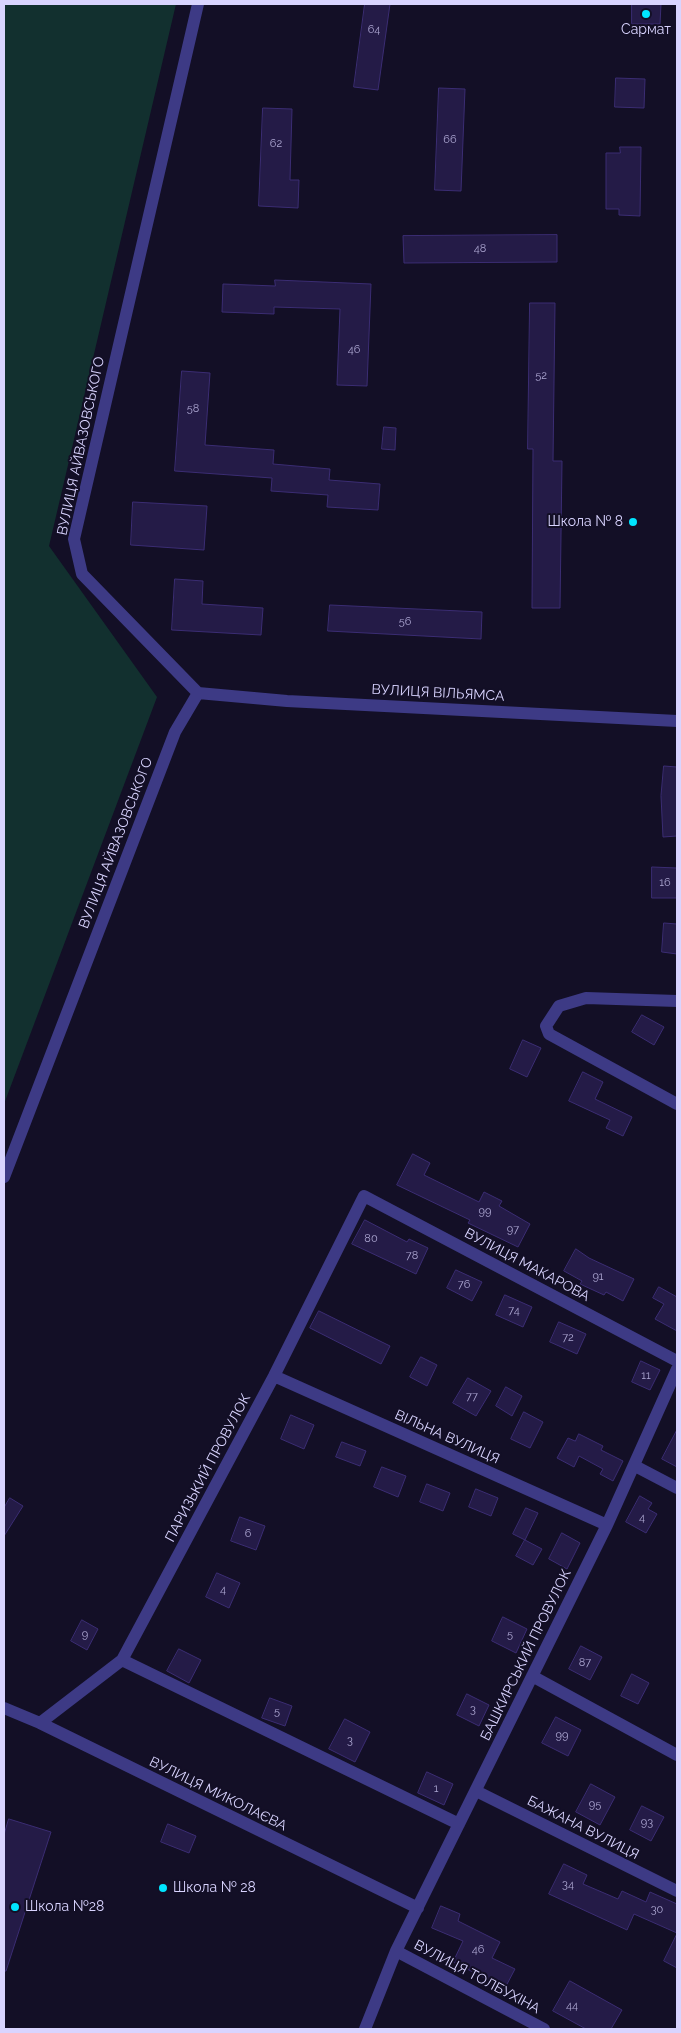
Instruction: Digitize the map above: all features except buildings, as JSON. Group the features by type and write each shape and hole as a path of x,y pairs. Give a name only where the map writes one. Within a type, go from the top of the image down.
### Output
{"street":[{"name":"ВУЛИЦЯ АЙВАЗОВСЬКОГО","path":"4,1177 175,732 198,692 82,574 74,539 198,4"},
{"name":"ВУЛИЦЯ ВІЛЬЯМСА","path":"198,692 287,701 677,721"},
{"path":"677,1001 586,998 559,1006 546,1026 550,1034 677,1104"},
{"name":"ВУЛИЦЯ МАКАРОВА","path":"364,1196 677,1361"},
{"name":"ПАРИЗЬКИЙ ПРОВУЛОК","path":"40,1723 122,1660 274,1376 364,1196"},
{"name":"БАШКИРСЬКИЙ ПРОВУЛОК","path":"366,2029 396,1951 607,1525 677,1369"},
{"name":"ВІЛЬНА ВУЛИЦЯ","path":"274,1376 607,1525"},
{"path":"635,1466 677,1488"},
{"path":"122,1660 459,1824"},
{"path":"532,1676 677,1755"},
{"name":"ВУЛИЦЯ МИКОЛАЄВА","path":"4,1708 40,1723 418,1908"},
{"name":"БАЖАНА ВУЛИЦЯ","path":"476,1791 677,1891"},
{"name":"ВУЛИЦЯ ТОЛБУХІНА","path":"396,1951 544,2029"}],"green space":[{"path":"4,4 176,4 49,546 157,697 4,1104"}],"place":[{"name":"Сармат","path":"646,14"},
{"name":"Школа № 8","path":"633,522"},
{"name":"Школа № 28","path":"163,1888"},
{"name":"Школа №28","path":"15,1907"}]}
